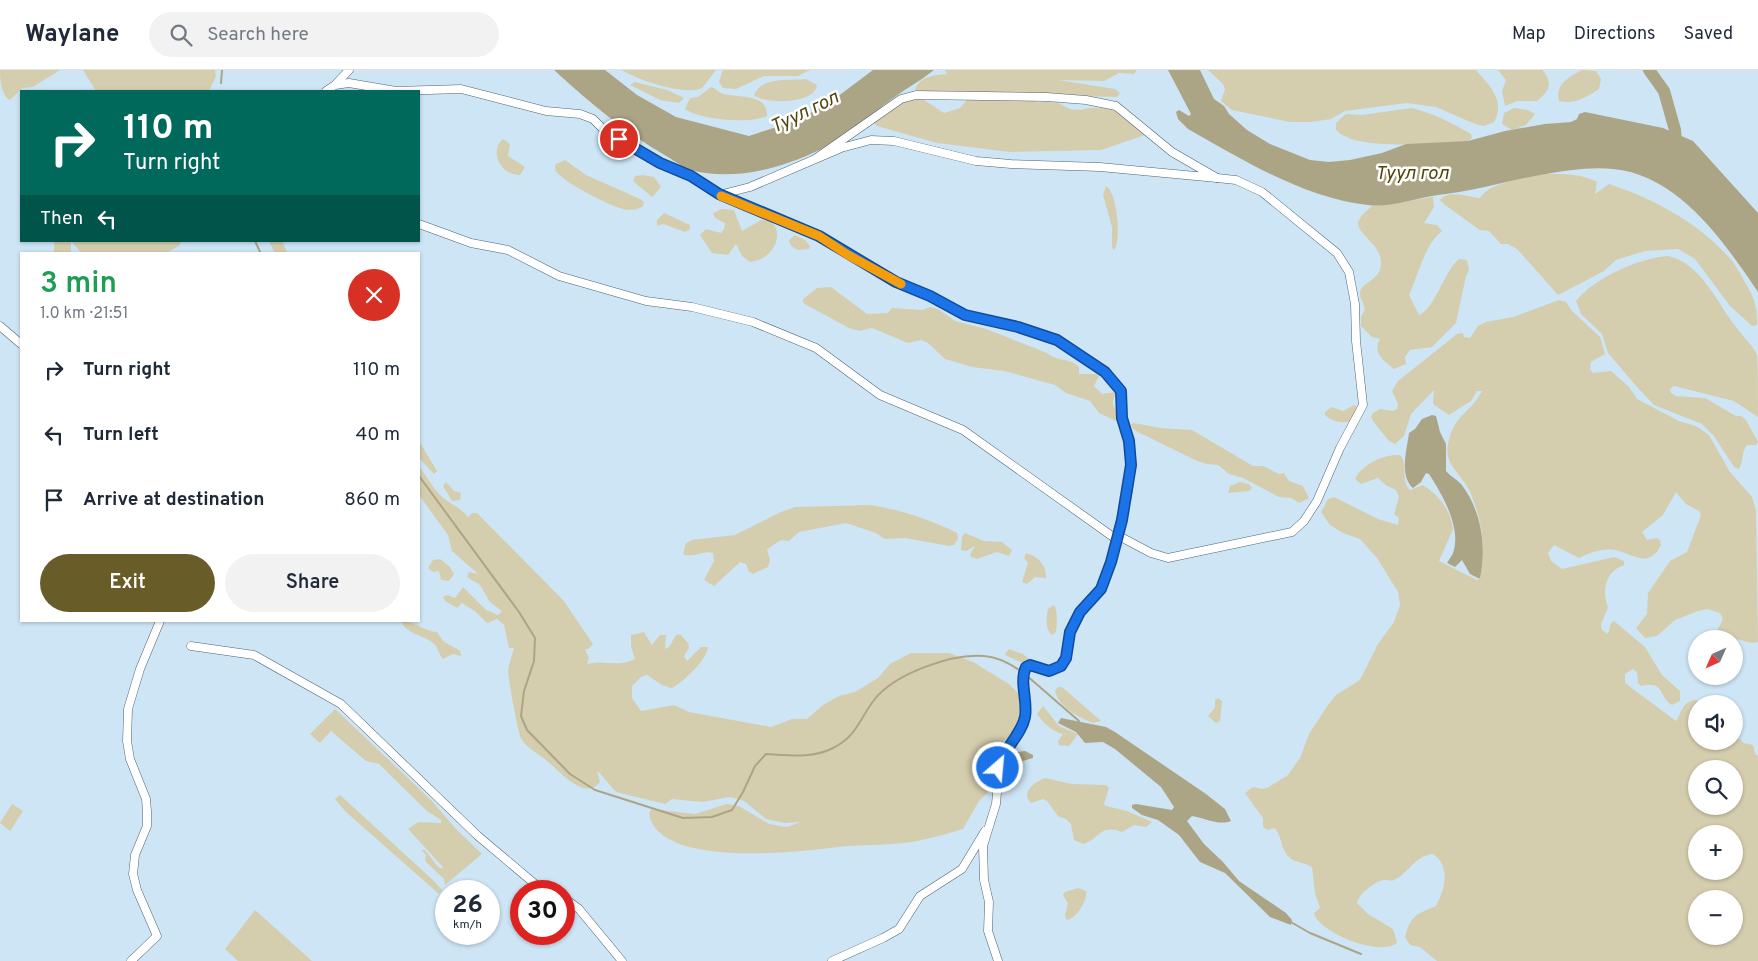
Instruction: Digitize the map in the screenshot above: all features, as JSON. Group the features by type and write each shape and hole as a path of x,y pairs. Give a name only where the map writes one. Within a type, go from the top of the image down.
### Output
{"street":[{"path":"328,90 350,70"},
{"path":"335,85 349,83 390,90"},
{"path":"420,90 461,89 546,111 580,114 593,119 602,130 660,163 691,176 719,194 819,236 896,282 930,296 965,315 1018,327 1057,340 1105,372 1121,391 1122,418 1129,441 1131,465 1127,498 1111,562 1101,589 1080,612 1070,632 1066,658 1061,666 1049,671 1030,665 1026,667 1023,673 1025,715 1022,728 1000,760 996,804 983,846 983,862 989,902 988,932 998,961"},
{"path":"815,158 900,99 916,95 1047,97 1086,100 1116,106 1172,152 1217,178"},
{"path":"420,224 470,243 508,250 567,278 646,301 692,307 753,322 816,348 880,395 963,430 1116,538 1119,536 1125,538 1151,553 1168,558 1292,532 1304,522 1317,501 1340,448 1363,405 1356,341 1355,304 1349,272 1337,254 1262,192 1236,180 1100,167 976,161 894,141 871,140 815,158 750,187 719,194"},
{"path":"0,326 20,343"},
{"path":"131,961 157,936 137,890 133,874 135,855 147,826 147,812 146,799 130,759 127,742 128,709 140,669 160,622"},
{"path":"191,646 254,655 341,704 478,836 530,880"},
{"path":"832,961 883,938 899,928 920,896 962,869 990,823"},
{"path":"575,906 580,909 622,961"}],"shaded area":[{"path":"0,70 60,70 33,87 22,88 10,100 3,91"},
{"path":"83,70 215,70 216,76 209,90 95,90"},
{"path":"622,70 716,70 702,88 684,90 661,86"},
{"path":"723,70 810,70 798,76 764,76 736,89 723,88 719,82"},
{"path":"945,70 1136,71 1134,74 1119,73 1104,81 1058,80 1115,89 1120,93 1117,97 940,93 915,90 917,85 924,79 947,74"},
{"path":"1208,70 1476,70 1495,94 1498,107 1494,122 1484,126 1436,107 1407,103 1345,111 1331,119 1311,122 1290,122 1232,110 1221,101 1225,89 1223,84"},
{"path":"1498,70 1542,70 1546,74 1549,87 1545,94 1537,101 1517,101 1505,106 1502,91 1506,80"},
{"path":"1582,70 1596,71 1601,79 1599,89 1575,101 1559,101 1558,95 1561,86 1568,78"},
{"path":"806,79 817,85 814,92 798,99 777,101 759,98 754,95 758,89 769,82"},
{"path":"635,82 667,90 684,98 679,103 660,100 630,85"},
{"path":"711,87 727,95 756,99 766,108 767,116 749,120 725,120 702,116 685,109 690,98 698,97"},
{"path":"921,98 944,113 960,108 967,100 1050,102 1074,110 1108,109 1118,111 1145,135 1101,150 1010,152 937,143 877,126 873,122 904,100"},
{"path":"1411,108 1449,122 1471,134 1472,138 1468,141 1439,143 1379,144 1346,137 1336,130 1336,123 1346,114 1362,115"},
{"path":"1514,108 1528,110 1535,114 1526,125 1512,130 1502,124 1504,113"},
{"path":"503,139 510,144 508,156 525,167 520,175 508,172 499,162 497,150"},
{"path":"565,160 586,175 640,199 644,202 643,206 638,209 628,210 601,200 578,188 560,176 555,170 556,164"},
{"path":"1544,174 1571,175 1591,179 1597,182 1595,194 1609,184 1641,196 1687,221 1714,242 1736,266 1753,297 1757,325 1752,326 1730,306 1695,259 1678,249 1645,251 1616,260 1604,271 1558,295 1517,249 1508,244 1501,244 1489,231 1480,230 1440,200 1453,194 1480,198 1485,192 1500,184"},
{"path":"635,176 654,177 661,187 652,197 633,181"},
{"path":"1106,186 1113,197 1117,217 1118,237 1114,250 1112,248 1112,227 1103,195"},
{"path":"1433,197 1434,207 1424,223 1437,225 1442,231 1426,252 1409,295 1419,315 1430,306 1449,272 1459,259 1467,260 1469,270 1456,323 1432,347 1410,350 1405,357 1406,364 1394,369 1378,353 1377,348 1380,339 1372,337 1361,326 1361,317 1365,309 1360,296 1361,290 1378,273 1381,268 1381,261 1377,249 1361,231 1358,222 1362,215 1372,206"},
{"path":"722,209 734,210 742,231 761,220 769,221 774,225 777,231 777,238 769,253 761,259 750,262 742,256 736,244 728,255 712,253 700,235 706,229 721,233 725,223 715,218 713,213"},
{"path":"664,213 690,225 690,229 685,232 663,224 657,226 657,220"},
{"path":"795,235 805,240 810,246 809,249 798,250 791,246 789,240"},
{"path":"54,242 71,242 71,252 54,252"},
{"path":"72,242 181,242 179,246 168,252 80,252"},
{"path":"269,242 282,242 287,252 274,252"},
{"path":"1668,256 1680,260 1699,275 1757,355 1758,417 1734,401 1674,386 1670,389 1671,393 1676,396 1705,398 1746,420 1758,442 1756,445 1747,445 1739,469 1734,467 1714,436 1702,424 1654,405 1608,353 1602,334 1581,314 1576,301 1605,277 1631,265"},
{"path":"831,287 867,314 888,313 892,308 922,310 930,307 938,309 955,321 986,329 1047,353 1055,358 1071,362 1079,367 1079,374 1097,374 1099,376 1094,386 1102,394 1115,392 1114,407 1130,423 1125,425 1099,413 1090,401 1066,393 1055,385 1004,371 972,367 945,359 928,343 921,340 908,343 872,328 860,331 849,328 803,303 803,299 817,288"},
{"path":"1559,300 1566,302 1572,311 1600,337 1605,354 1591,362 1590,369 1593,373 1611,371 1629,387 1637,399 1679,421 1696,426 1709,435 1730,472 1752,497 1756,511 1758,642 1752,643 1743,641 1743,630 1718,630 1723,619 1720,613 1707,609 1675,620 1657,636 1645,638 1636,628 1647,614 1648,593 1670,561 1687,552 1701,515 1699,511 1686,504 1676,492 1663,515 1642,532 1647,540 1657,538 1660,540 1661,545 1651,557 1640,558 1614,550 1605,550 1596,551 1579,558 1554,545 1548,553 1551,561 1562,569 1614,557 1624,561 1624,565 1609,576 1605,588 1608,607 1601,625 1602,630 1608,634 1611,623 1614,621 1645,647 1662,675 1680,691 1680,701 1672,705 1658,687 1654,685 1641,686 1638,683 1637,672 1633,669 1625,674 1625,683 1676,721 1683,707 1688,702 1688,750 1743,750 1743,742 1753,745 1755,754 1758,756 1758,961 1437,961 1420,947 1410,945 1405,937 1412,920 1419,914 1436,906 1442,892 1445,878 1444,871 1439,859 1433,854 1426,855 1416,861 1404,873 1392,881 1383,880 1375,883 1358,900 1357,903 1368,914 1393,929 1397,942 1387,947 1365,945 1341,937 1316,918 1314,913 1320,908 1315,893 1312,867 1289,857 1278,832 1275,828 1268,830 1263,827 1263,818 1245,793 1253,787 1262,789 1269,787 1288,775 1300,758 1309,734 1328,705 1336,695 1360,680 1378,644 1394,622 1400,605 1398,592 1377,558 1360,539 1343,533 1330,525 1321,512 1328,499 1334,497 1378,519 1398,525 1399,518 1394,514 1399,497 1396,490 1387,486 1378,478 1361,484 1355,479 1363,469 1374,461 1387,456 1400,455 1404,463 1405,482 1410,490 1423,485 1443,503 1452,522 1453,529 1439,561 1477,580 1480,577 1483,544 1479,520 1473,498 1465,483 1450,463 1447,451 1454,426 1482,391 1477,391 1471,401 1449,415 1433,404 1434,390 1411,414 1404,436 1395,444 1388,440 1371,417 1373,413 1380,409 1393,411 1397,409 1398,404 1392,391 1398,381 1457,334 1463,333 1464,337 1470,338 1478,326 1486,322 1513,317"},
{"path":"1354,405 1356,406 1356,413 1351,421 1335,421 1325,415 1325,412 1332,407 1343,411"},
{"path":"1131,424 1160,428 1192,430 1253,466 1263,466 1279,474 1284,473 1289,481 1303,486 1309,498 1299,503 1291,498 1279,497 1243,478 1229,474 1218,465 1206,464 1195,460 1138,432 1132,428"},
{"path":"420,443 437,471 434,474 420,459"},
{"path":"420,467 442,497 468,517 472,513 477,513 563,600 593,644 588,649 585,649 589,658 587,664 600,662 622,663 635,659 631,647 631,635 644,632 652,645 660,635 666,635 665,649 669,647 676,635 680,634 688,643 689,648 684,656 687,661 701,647 708,647 704,658 699,664 688,676 672,688 662,685 647,675 641,677 632,686 632,698 641,711 674,705 689,712 771,727 792,719 807,719 823,705 839,696 855,692 878,678 890,664 911,653 949,653 973,662 1009,684 1018,693 1021,701 1019,717 1012,734 987,756 995,754 998,757 994,786 979,801 963,829 912,842 763,853 732,853 702,850 676,843 658,831 649,813 652,809 695,814 727,804 739,806 769,824 787,827 801,822 784,823 766,819 744,801 730,797 702,802 672,799 665,804 616,792 597,770 600,782 594,787 579,787 565,777 532,750 521,738 508,675 508,668 514,648 509,648 504,625 497,619 487,623 476,612 462,603 457,608 445,601 443,597 447,595 455,598 463,587 486,610 498,615 502,611 490,602 480,585 467,577 469,572 478,574 452,551 448,535 420,496"},
{"path":"446,482 454,491 461,493 460,500 452,501 443,486"},
{"path":"1240,482 1249,484 1252,488 1249,491 1228,493 1230,486"},
{"path":"871,505 926,519 957,533 958,539 954,545 949,546 905,538 885,539 876,533 846,523 799,532 789,541 781,540 767,549 770,560 768,567 753,574 749,572 746,564 740,562 714,586 704,580 714,561 713,553 709,552 691,556 683,554 686,543 692,540 735,535 795,507"},
{"path":"965,533 984,541 1002,542 1012,550 1009,556 997,552 977,559 971,557 970,554 975,546 966,551 961,550 962,536"},
{"path":"1026,553 1034,556 1041,562 1045,569 1046,578 1035,577 1027,584 1022,582 1028,563 1024,558"},
{"path":"440,559 450,567 454,574 449,581 441,580 439,571 433,572 428,568 433,560"},
{"path":"1054,605 1057,614 1057,626 1056,632 1052,635 1047,627 1047,620 1048,609"},
{"path":"402,622 408,622 437,632 443,641 460,651 461,656 453,654 443,659 435,645 403,625"},
{"path":"1009,649 1023,654 1029,659 1029,663 1025,664 1007,656 1005,654"},
{"path":"1058,687 1062,687 1101,721 1093,723 1070,711 1057,697 1055,691"},
{"path":"1218,698 1222,701 1220,721 1216,723 1208,716 1215,708 1215,700"},
{"path":"1043,706 1059,726 1078,734 1069,746 1059,745 1058,741 1063,734 1048,727 1037,714"},
{"path":"335,709 430,799 456,829 482,854 451,880 444,880 425,861 426,855 421,850 425,850 438,867 442,869 443,867 408,829 418,822 441,823 441,820 427,811 379,764 366,761 331,731 320,743 310,734"},
{"path":"1045,778 1072,784 1106,785 1109,788 1104,804 1106,806 1127,811 1152,822 1146,827 1134,825 1122,832 1115,830 1104,831 1083,844 1074,840 1071,824 1066,819 1058,816 1047,801 1043,799 1031,803 1028,799 1027,795 1030,788"},
{"path":"340,795 434,881 435,890 346,812 335,799"},
{"path":"12,804 23,811 10,831 0,823"},
{"path":"1078,888 1086,891 1085,899 1077,913 1067,920 1065,916 1068,903 1063,895 1065,892"},
{"path":"255,910 312,961 238,961 225,949"}],"water":[{"name":"Туул гол","path":"554,70 605,70 637,95 676,117 749,136 795,121 829,103 873,70 934,70 885,104 850,133 830,145 784,164 761,170 737,174 713,174 688,169 653,148 609,117"},
{"name":"Туул гол","path":"1168,70 1200,70 1214,99 1224,106 1229,114 1247,130 1270,144 1310,160 1329,162 1350,160 1382,153 1406,144 1468,141 1505,131 1545,124 1571,122 1577,119 1579,114 1585,112 1663,128 1693,141 1758,213 1758,292 1715,233 1698,214 1679,197 1659,184 1637,174 1613,169 1580,169 1533,176 1394,204 1377,206 1344,201 1321,195 1275,176 1188,129 1178,119 1176,112 1179,110 1189,116 1191,114"},
{"path":"1432,415 1436,416 1440,432 1446,444 1446,471 1461,484 1468,494 1478,517 1483,554 1480,578 1470,574 1462,560 1455,567 1447,563 1453,553 1455,543 1453,522 1440,491 1429,474 1426,473 1421,482 1413,488 1406,477 1405,462 1409,433 1415,429 1422,419"},
{"path":"1061,718 1106,727 1206,794 1225,809 1231,821 1222,823 1192,816 1187,821 1204,844 1239,881 1286,913 1292,920 1291,925 1270,917 1225,873 1200,862 1179,835 1158,820 1142,815 1132,808 1132,805 1136,804 1172,810 1174,807 1161,787 1115,749 1103,742 1085,743 1076,732 1058,723"},
{"path":"1025,751 1033,755 1033,758 1013,764 1004,762 1010,753"}],"waterway":[{"path":"221,83 222,70"},
{"path":"1649,70 1664,91 1675,130 1677,151"},
{"path":"255,242 260,252"},
{"path":"420,477 519,612 535,638 534,661 524,691 521,716 527,730 570,774 595,790 683,818 712,817 732,810 755,766 766,754 817,754 841,744 852,733 874,700 895,682 909,674 940,662 971,656 999,659 1022,672"},
{"path":"1026,675 1079,721"},
{"path":"1289,921 1310,933 1361,954"}],"slow traffic":[{"path":"721,196 805,232 819,236 859,262 876,269 901,284"}],"route":[{"path":"619,139 660,163 691,176 719,194 805,232 819,236 859,262 965,315 1018,327 1039,336 1057,340 1079,352 1105,372 1121,391 1122,418 1129,441 1131,465 1128,491 1111,562 1101,589 1080,612 1070,632 1066,658 1061,666 1049,671 1037,666 1030,665 1026,667 1023,673 1026,706 1022,728 1006,749 998,768"}]}
